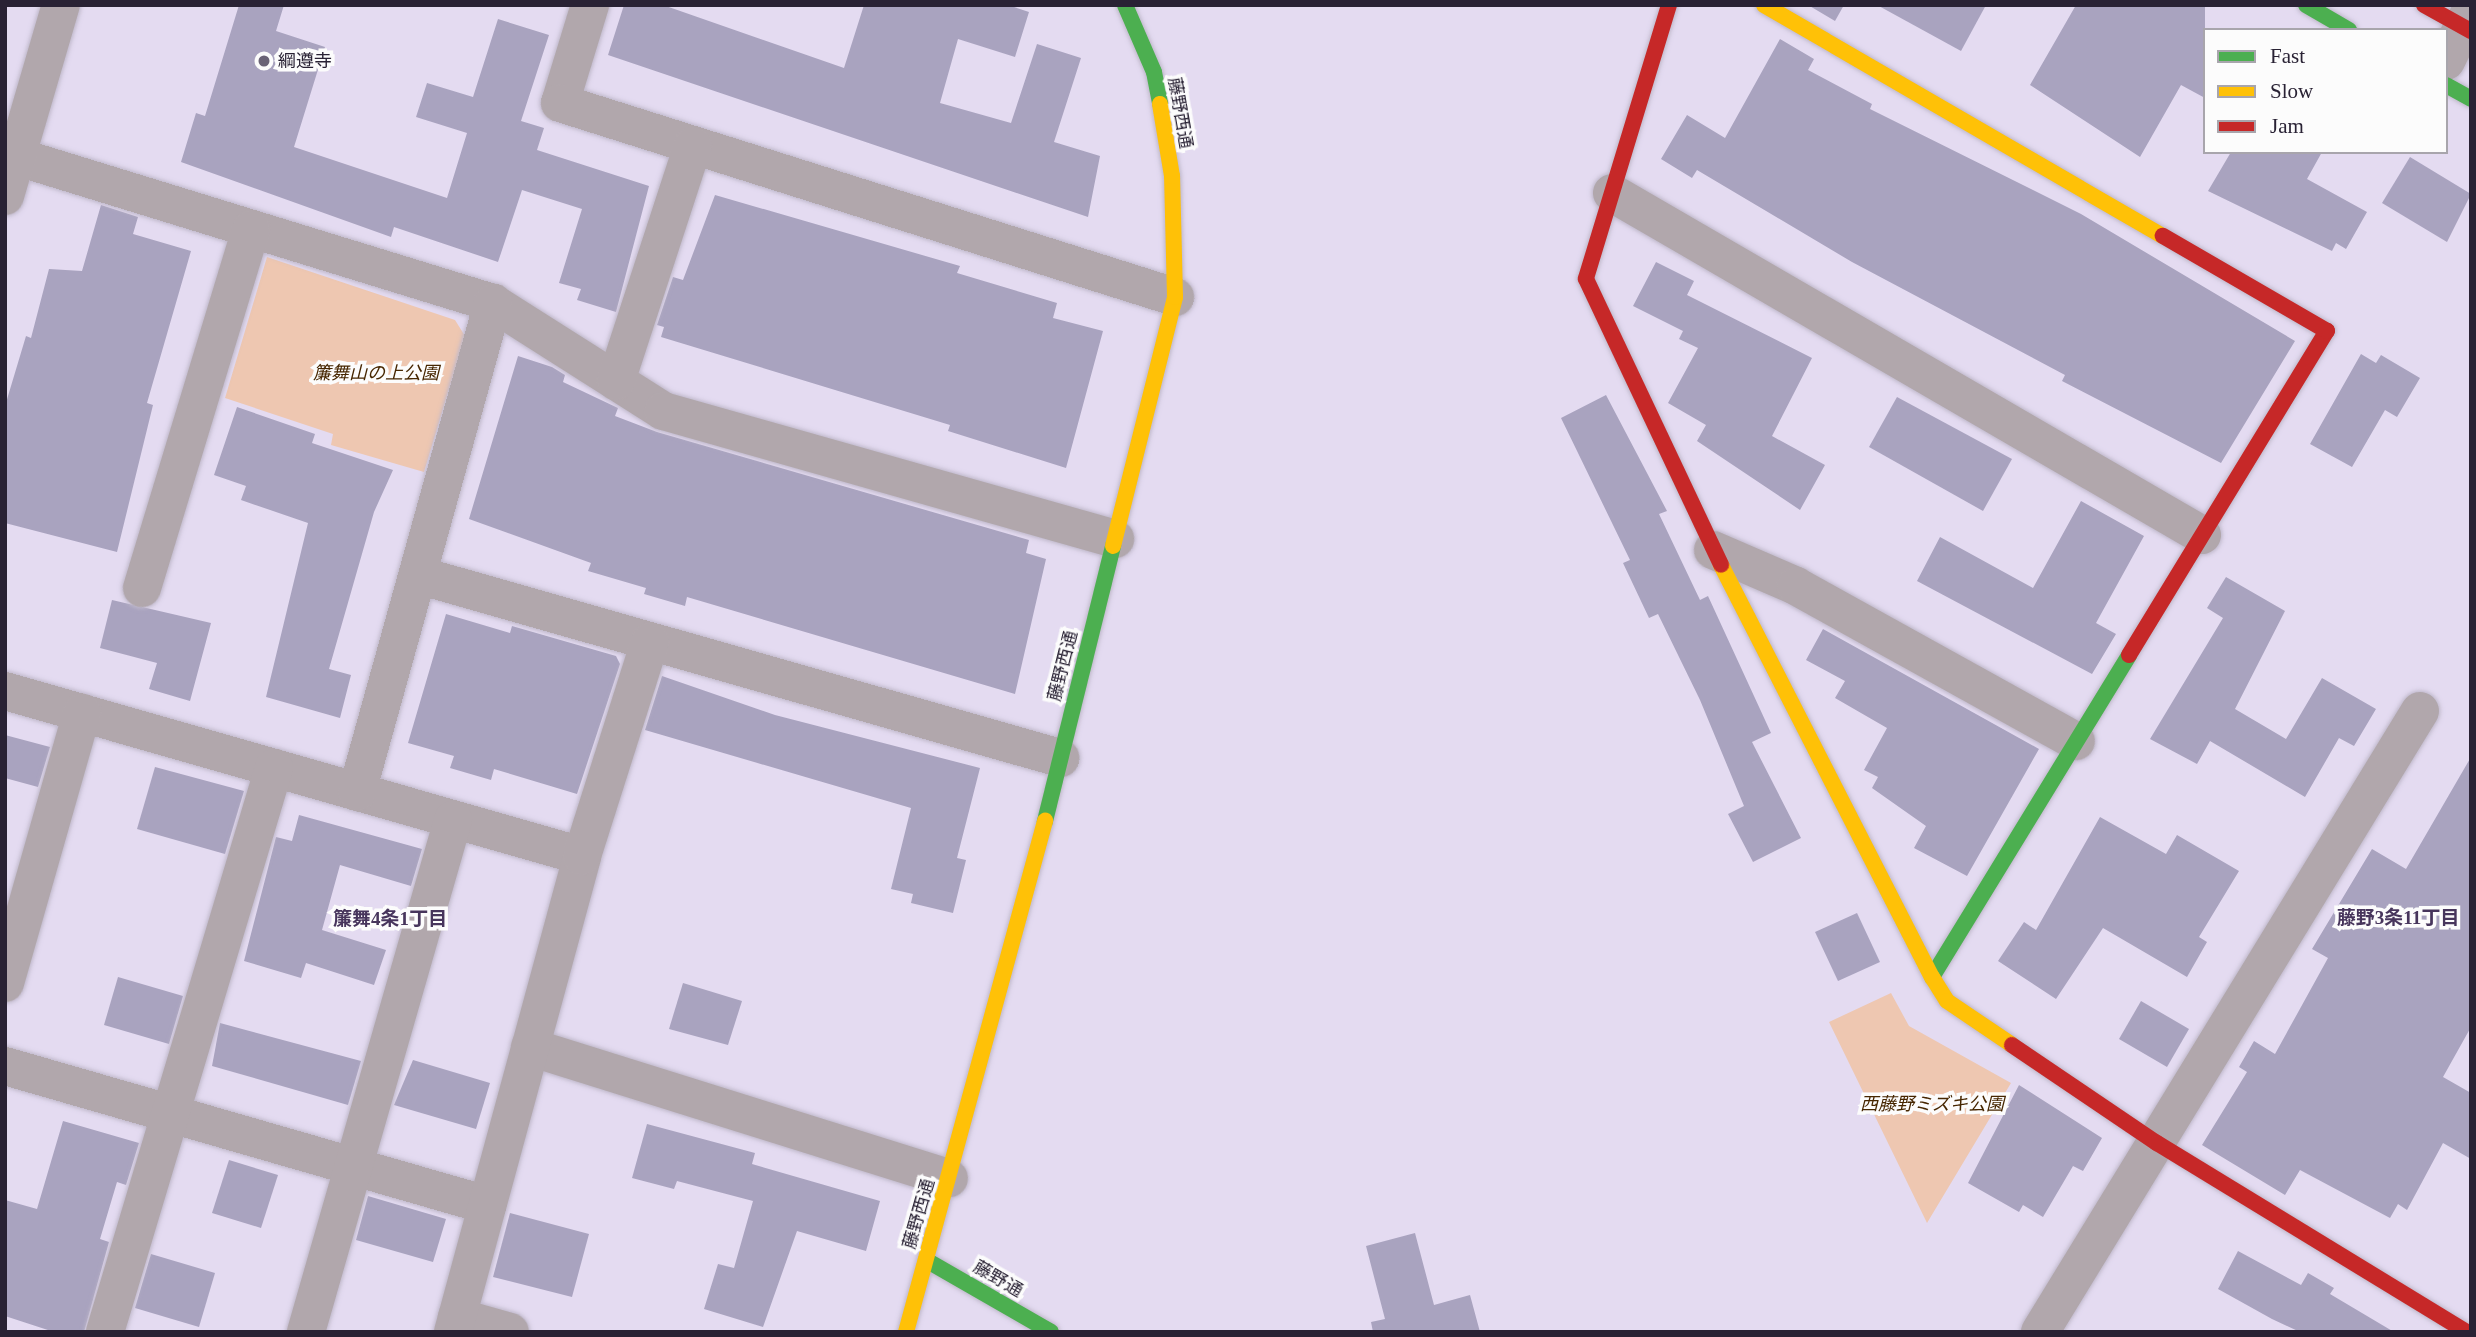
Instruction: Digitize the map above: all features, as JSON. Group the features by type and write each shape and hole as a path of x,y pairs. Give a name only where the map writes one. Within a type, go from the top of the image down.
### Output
{"main road":[{"name":"藤野西通","path":"906,1332 1060,758 1175,297 1172,176 1154,72 1125,5"},
{"path":"1669,5 1586,279 1713,550 1931,977 1947,1001 2157,1143 2467,1332"},
{"path":"1764,5 2327,331 1931,977"},
{"path":"2306,5 2346,28"},
{"path":"2424,5 2468,22"},
{"path":"2448,86 2471,99"},
{"name":"藤野通","path":"926,1260 1051,1332"}],"street":[{"path":"5,197 11,155 61,5"},
{"path":"590,5 560,103 1175,297"},
{"path":"2448,57 2468,22"},
{"path":"616,381 692,146"},
{"path":"11,155 493,303 663,411 1115,539"},
{"path":"1612,193 2202,535"},
{"path":"142,588 251,229"},
{"path":"357,793 493,303"},
{"path":"1713,550 1796,586 2076,741"},
{"path":"418,575 1060,758"},
{"path":"510,1332 455,1324 582,856 650,641"},
{"path":"5,691 582,856"},
{"path":"2040,1332 2420,711"},
{"path":"5,983 82,713"},
{"path":"105,1332 274,768"},
{"path":"306,1332 453,820"},
{"path":"530,1046 949,1178"},
{"path":"5,1066 487,1205"}],"green space":[{"name":"簾舞山の上公園","path":"267,257 455,320 465,336 424,472 331,445 333,434 225,398"},
{"name":"西藤野ミズキ公園","path":"1891,993 1909,1026 2011,1083 1927,1223 1829,1022"}],"building":[{"path":"239,5 284,5 276,31 325,47 294,147 447,198 467,133 416,117 427,83 473,97 498,19 549,35 521,121 544,128 537,150 649,186 616,312 577,300 581,289 559,283 582,209 522,190 498,262 394,227 391,237 181,162 196,113 205,116"},
{"path":"624,5 663,5 844,68 864,5 1008,5 1029,12 1015,57 958,39 940,103 1011,123 1037,44 1081,58 1054,142 1100,156 1088,217 608,55"},
{"path":"1808,5 1844,5 1835,21"},
{"path":"1877,5 1986,5 1961,51"},
{"path":"2076,5 2205,5 2203,97 2181,85 2140,157 2030,85"},
{"path":"1780,39 1814,59 1808,70 1872,104 1870,109 2081,214 2295,341 2221,463 2062,381 2065,375 1852,262 1697,170 1692,178 1661,159 1687,115 1725,138"},
{"path":"2230,154 2321,154 2307,179 2367,212 2346,249 2336,243 2332,251 2208,191"},
{"path":"2410,157 2471,194 2447,242 2382,203"},
{"path":"715,195 960,266 957,273 1057,303 1053,318 1103,331 1066,468 948,431 950,425 661,337 664,327 657,325 673,277 683,280"},
{"path":"101,205 138,217 133,234 191,251 147,403 153,405 117,552 5,523 5,406 26,336 31,338 49,269 82,271"},
{"path":"1656,262 1694,281 1687,295 1812,358 1772,436 1825,465 1800,510 1697,441 1706,425 1668,403 1698,348 1679,339 1683,331 1633,306"},
{"path":"2361,354 2376,363 2381,355 2420,378 2397,417 2385,410 2352,467 2310,444"},
{"path":"518,356 552,367 565,375 563,382 618,408 615,416 657,432 1029,540 1026,553 1046,559 1015,694 687,597 685,606 644,594 646,588 588,571 591,563 469,519"},
{"path":"1606,395 1667,511 1659,514 1700,600 1708,596 1771,733 1752,742 1801,838 1753,862 1728,814 1744,806 1700,700 1658,614 1649,618 1623,563 1630,560 1561,418"},
{"path":"1897,397 2012,459 1983,511 1869,447"},
{"path":"237,407 315,434 312,443 393,470 374,512 329,669 351,675 340,718 266,697 308,523 241,500 246,486 214,475"},
{"path":"2081,501 2144,536 2096,623 2116,634 2092,674 1917,581 1940,537 2033,588"},
{"path":"2226,577 2285,611 2235,709 2286,739 2322,678 2376,709 2354,746 2339,738 2305,797 2210,741 2197,764 2150,739 2223,618 2207,608"},
{"path":"112,600 211,623 190,701 149,689 157,663 100,648"},
{"path":"446,614 510,633 512,626 616,656 620,664 577,794 494,769 491,780 450,768 454,756 408,743"},
{"path":"1823,629 2039,749 1967,876 1914,848 1926,826 1872,788 1878,777 1864,770 1887,728 1835,698 1845,681 1806,660"},
{"path":"662,676 775,715 980,768 957,858 966,860 953,913 911,903 913,894 891,889 911,808 645,730"},
{"path":"5,735 50,747 38,787 5,778"},
{"path":"2471,757 2471,1027 2443,1077 2471,1093 2471,1159 2443,1143 2407,1210 2398,1204 2390,1218 2300,1170 2285,1195 2202,1145 2247,1072 2239,1067 2254,1041 2275,1054 2328,958 2312,949 2372,849 2406,869"},
{"path":"155,767 244,791 225,854 137,829"},
{"path":"299,815 422,849 411,886 340,865 322,930 386,950 374,985 306,963 301,978 244,961 276,837 292,841"},
{"path":"2100,817 2166,854 2177,835 2239,871 2199,937 2207,942 2187,977 2103,928 2056,999 1998,961 2024,922 2036,930"},
{"path":"1857,913 1880,962 1838,981 1815,932"},
{"path":"118,977 183,996 169,1044 104,1025"},
{"path":"683,983 742,1001 728,1045 669,1029"},
{"path":"2141,1001 2189,1029 2167,1067 2119,1039"},
{"path":"220,1023 361,1061 348,1105 212,1066"},
{"path":"413,1060 490,1083 476,1129 394,1105"},
{"path":"2019,1085 2102,1138 2083,1171 2073,1166 2043,1217 2023,1205 2019,1212 1968,1183"},
{"path":"63,1121 139,1143 126,1185 117,1182 100,1239 109,1242 84,1332 54,1332 5,1316 5,1200 37,1209"},
{"path":"647,1124 755,1153 752,1164 880,1201 866,1251 797,1231 763,1327 704,1309 718,1264 734,1268 753,1201 677,1181 674,1189 632,1178"},
{"path":"229,1160 278,1175 261,1228 212,1213"},
{"path":"368,1196 446,1219 433,1262 356,1240"},
{"path":"510,1213 589,1234 572,1297 493,1277"},
{"path":"1415,1233 1434,1305 1470,1295 1480,1332 1373,1332 1371,1322 1385,1319 1366,1246"},
{"path":"2238,1251 2301,1285 2308,1273 2334,1288 2330,1294 2394,1332 2300,1332 2272,1319 2218,1289"},
{"path":"151,1254 215,1273 199,1327 135,1308"}],"traffic: fast":[{"path":"1125,5 1154,72 1160,104"},
{"path":"2306,5 2346,28"},
{"path":"2448,86 2471,99"},
{"path":"1045,821 1113,546"},
{"path":"1932,977 2129,655"},
{"path":"926,1260 1051,1332"}],"traffic: slow":[{"path":"1764,5 2163,236"},
{"path":"1113,546 1175,297 1172,176 1160,104"},
{"path":"1721,565 1932,977 1947,1001 2012,1045"},
{"path":"906,1332 1045,821"}],"traffic: jam":[{"path":"1669,5 1586,279 1721,565"},
{"path":"2424,5 2471,31"},
{"path":"2129,655 2327,331 2163,236"},
{"path":"2012,1045 2157,1143 2467,1332"}],"place":[{"name":"綱遵寺","path":"264,61"}],"district":[{"name":"藤野3条11丁目","path":"2398,918"},
{"name":"簾舞4条1丁目","path":"390,919"}]}
